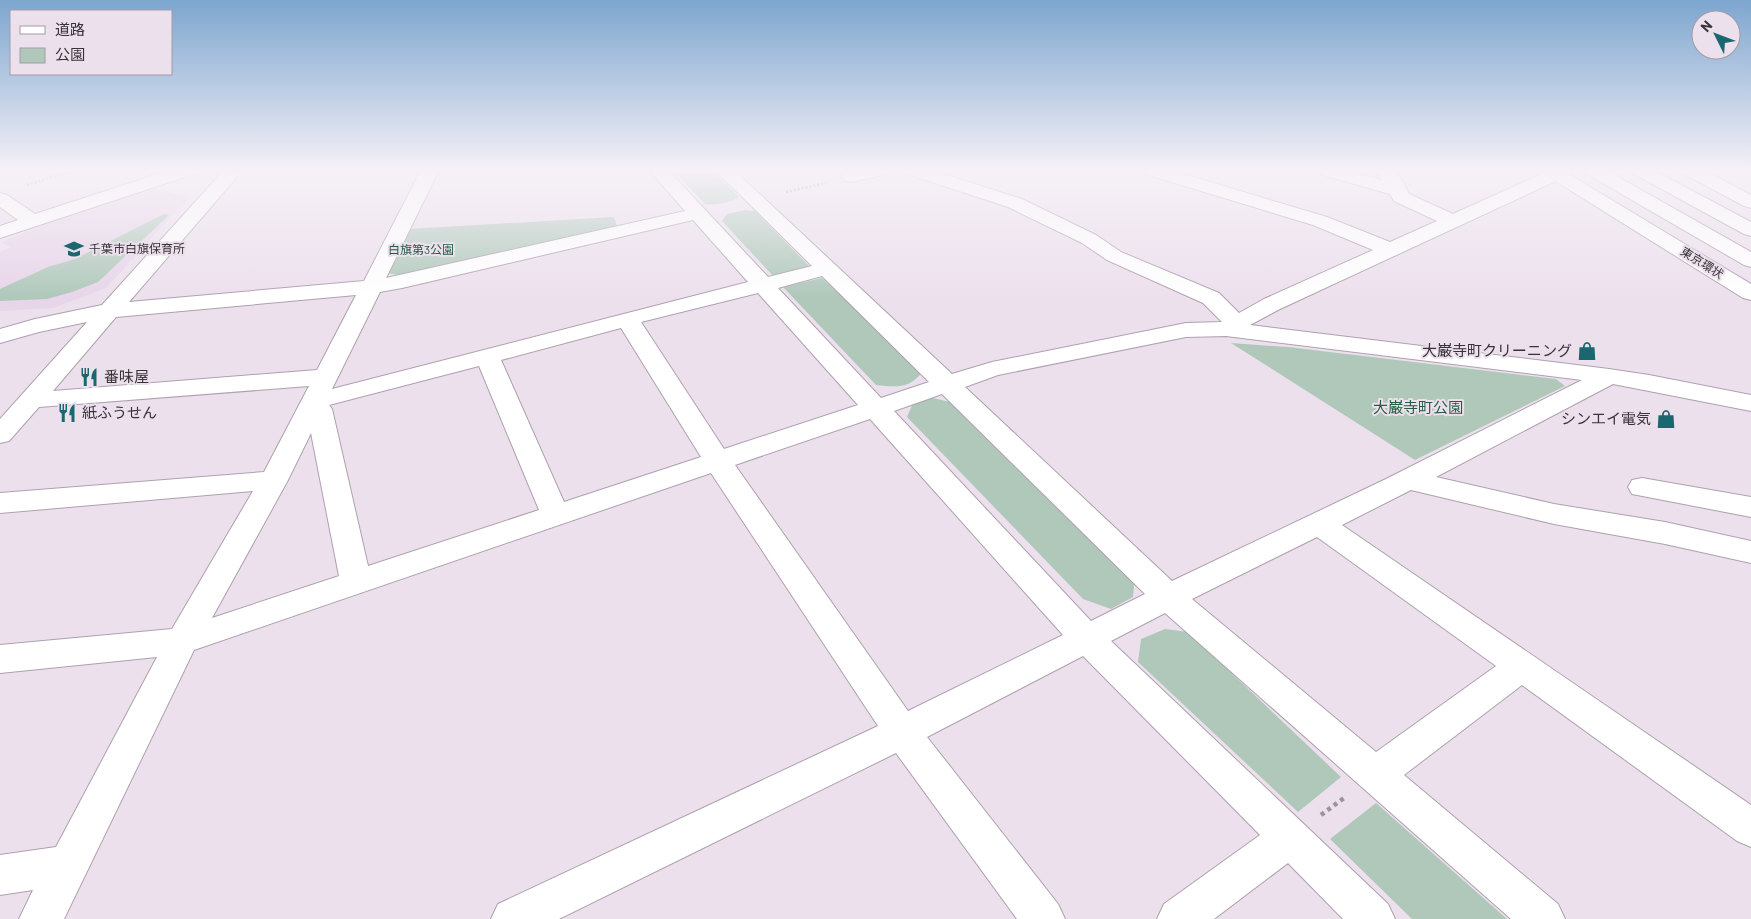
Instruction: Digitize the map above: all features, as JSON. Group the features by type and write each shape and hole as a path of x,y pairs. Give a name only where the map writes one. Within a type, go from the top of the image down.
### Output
{"main road":[{"path":"21,213 33,221"},
{"path":"0,232 58,213"},
{"path":"0,435 196,213"},
{"path":"41,919 182,641 274,480 408,213"},
{"path":"0,336 35,326 108,311 370,288 695,213"},
{"path":"700,213 762,285 1086,638 1373,919"},
{"path":"778,213 826,269 1168,597 1543,919"},
{"path":"1035,213 1089,239 1114,256 1211,298 1231,326"},
{"path":"1293,213 1320,221 1391,250"},
{"path":"1433,213 1452,222"},
{"path":"1231,326 1272,304 1471,213"},
{"name":"東京環状","path":"1623,213 1751,294"},
{"path":"1667,213 1751,261"},
{"path":"1719,213 1751,230"},
{"path":"31,400 319,389 487,356 826,269"},
{"path":"627,319 718,462 902,732 1043,919"},
{"path":"0,659 182,641 992,369 1176,332 1231,326 1609,376 1751,402"},
{"path":"487,356 556,516"},
{"path":"513,919 902,732 1168,597 1407,480 1609,376"},
{"path":"319,389 318,409 356,583"},
{"path":"0,503 274,480"},
{"path":"1407,480 1554,514 1665,533 1751,552"},
{"path":"1642,487 1751,507"},
{"path":"1318,523 1751,828"},
{"path":"1375,775 1522,666"},
{"path":"1179,919 1290,837"},
{"path":"0,875 69,865"}],"path":[{"path":"1290,837 1375,775"}],"shaded area":[{"name":"千葉市白旗保育所","path":"77,213 175,213 106,288 53,308 0,311 0,252 11,247 2,242"}],"green space":[{"path":"757,213 811,268 774,277 722,221 727,214"},
{"path":"164,214 169,215 98,282 47,299 0,301 0,289 48,267 75,259"},
{"name":"白旗第3公園","path":"614,217 617,227 406,276 385,273 408,229"},
{"path":"822,278 922,372 917,378 902,386 876,385 783,287"},
{"name":"大巌寺町公園","path":"1231,343 1288,347 1556,379 1565,386 1415,460"},
{"path":"933,398 950,402 1135,576 1133,597 1111,609 1083,599 907,417 913,403"},
{"path":"1165,629 1188,632 1341,777 1298,812 1138,662 1141,639"},
{"path":"1376,803 1507,919 1412,919 1330,839"}],"place":[{"name":"千葉市白旗保育所","path":"74,249"},
{"name":"大巌寺町クリーニング","path":"1587,351"},
{"name":"番味屋","path":"89,377"},
{"name":"紙ふうせん","path":"67,413"},
{"name":"シンエイ電気","path":"1666,419"}]}
